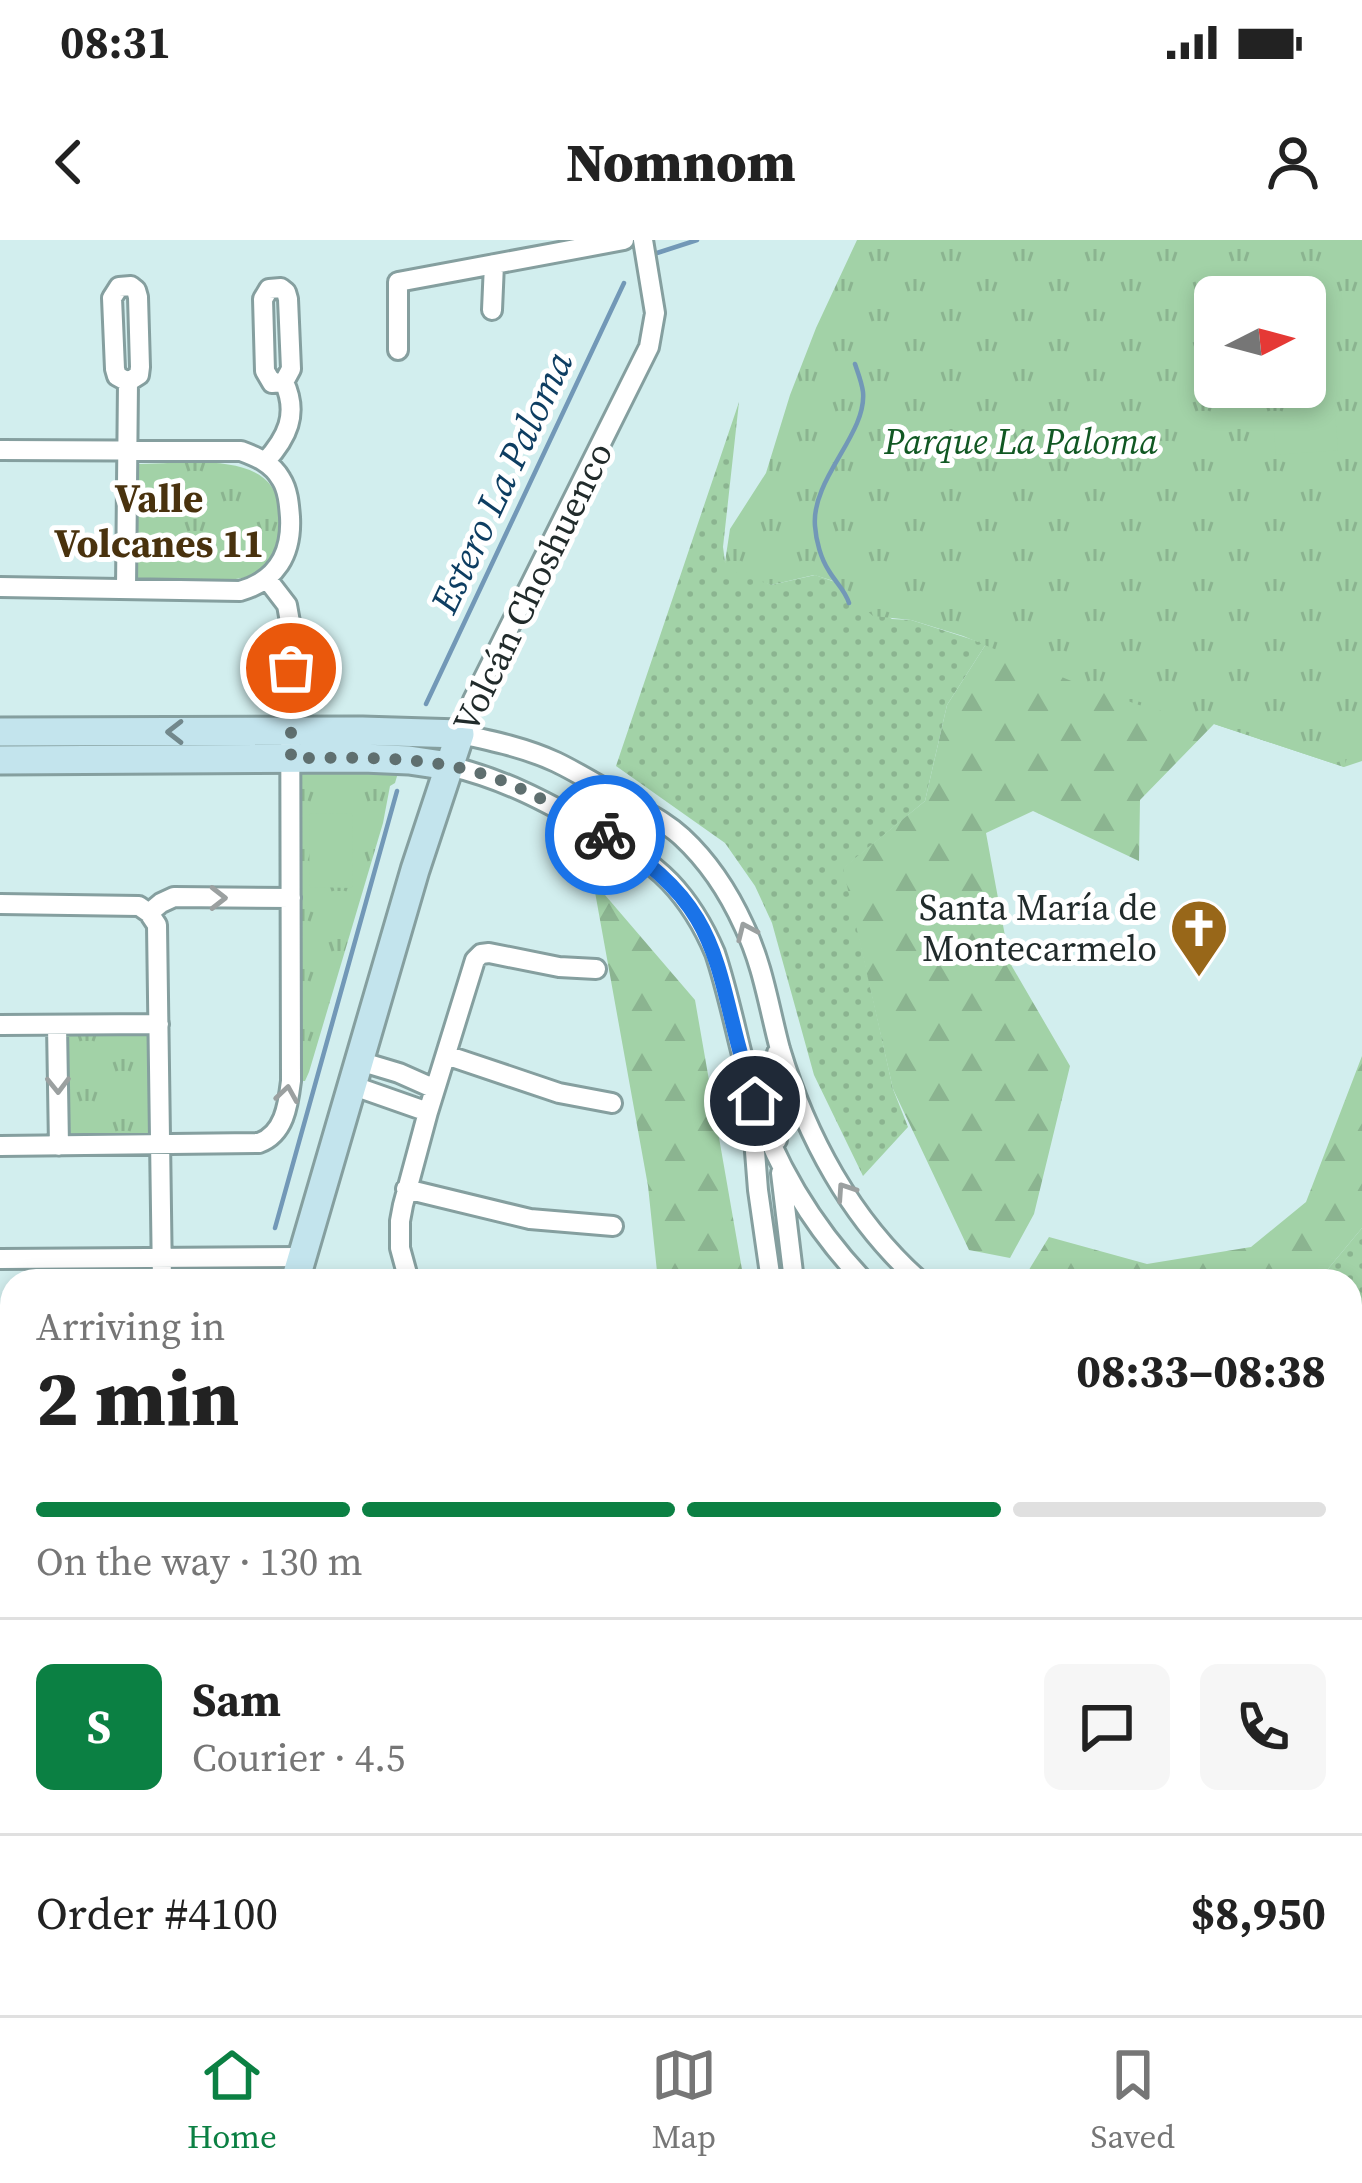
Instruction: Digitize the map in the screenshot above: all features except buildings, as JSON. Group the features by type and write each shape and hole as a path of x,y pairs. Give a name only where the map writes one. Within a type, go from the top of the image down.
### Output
{"street":[{"path":"398,350 398,281 643,241"},
{"name":"Volcán Choshuenco","path":"298,1269 460,734 649,346 655,313 643,241"},
{"path":"493,310 494,264"},
{"path":"126,589 128,382"},
{"path":"265,462 285,440 289,428 290,397 284,382"},
{"path":"0,450 241,451 265,462 281,479 290,520 285,555 267,579 239,591 0,587"},
{"path":"0,1146 259,1143 278,1129 290,1082 290,610 267,579"},
{"path":"0,733 291,745 448,766 502,781 548,802 641,858 685,899 707,934 750,1088 779,1159 808,1212 853,1269"},
{"path":"0,760 460,734 527,751 565,767 683,838 728,894 750,939 802,1112 827,1164 873,1231 909,1269"},
{"path":"548,802 565,767"},
{"path":"149,913 174,898 291,898"},
{"path":"0,904 125,904 139,906 157,925 162,1269"},
{"path":"406,1269 400,1221 406,1189 475,960 481,954 596,969"},
{"path":"0,1025 160,1024"},
{"path":"57,1025 58,1146"},
{"path":"779,1042 774,1091 793,1269"},
{"path":"446,1055 559,1093 612,1103"},
{"path":"355,1073 399,1073 435,1089"},
{"path":"355,1073 428,1112"},
{"path":"750,1088 769,1269"},
{"path":"406,1189 530,1219 613,1226"},
{"path":"797,1269 810,1249 827,1249 842,1256"},
{"path":"0,1259 162,1258 298,1269"}],"green space":[{"name":"Parque La Paloma","path":"857,240 1362,240 1362,713 1344,767 1081,685 963,636 911,620 873,616 854,600 850,603 837,582 814,575 771,585 731,571 725,562 730,529 766,473 790,395"},
{"path":"739,402 725,562 771,585 815,575 838,583 892,619 911,620 986,644 947,705 925,801 844,868 893,1089 908,1127 863,1176 814,1075 772,923 755,886 725,843 616,766"},
{"path":"1335,414 1338,450 1276,455 1273,420"},
{"path":"210,463 256,473 271,486 279,506 278,536 268,561 252,575 235,579 134,578 135,464"},
{"path":"1362,473 1362,761 1344,767 1214,724 1140,800 1139,861 1033,811 986,833 1010,963 1070,1066 1034,1214 1010,1258 969,1250 893,1089 843,868 925,801 947,705 1027,580"},
{"path":"306,765 400,766 390,786 309,1072 305,1081 298,1081 297,772"},
{"path":"310,813 353,814 352,888 309,887"},
{"path":"593,881 695,1000 742,1269 657,1269 648,1186"},
{"path":"153,1029 153,1140 68,1140 62,1030"},
{"path":"1362,1056 1362,1228 1328,1269 1029,1269 1049,1237 1147,1264 1251,1247 1306,1202"},
{"path":"1362,1228 1362,1269 1328,1269"}],"waterway":[{"name":"Estero La Paloma","path":"657,253 697,240"},
{"name":"Estero La Paloma","path":"426,704 624,283"},
{"path":"849,603 824,561 815,526 821,491 862,408 855,364"},
{"name":"Estero La Paloma","path":"275,1228 397,791"}],"way so far":[{"path":"291,668 291,758 409,760 468,770 529,793 605,835"}],"place":[{"name":"Santa María de Montecarmelo","path":"1199,979"}],"district":[{"name":"Valle Volcanes 11","path":"159,520"}],"route":[{"path":"605,835 667,879 707,934 755,1101"}]}
